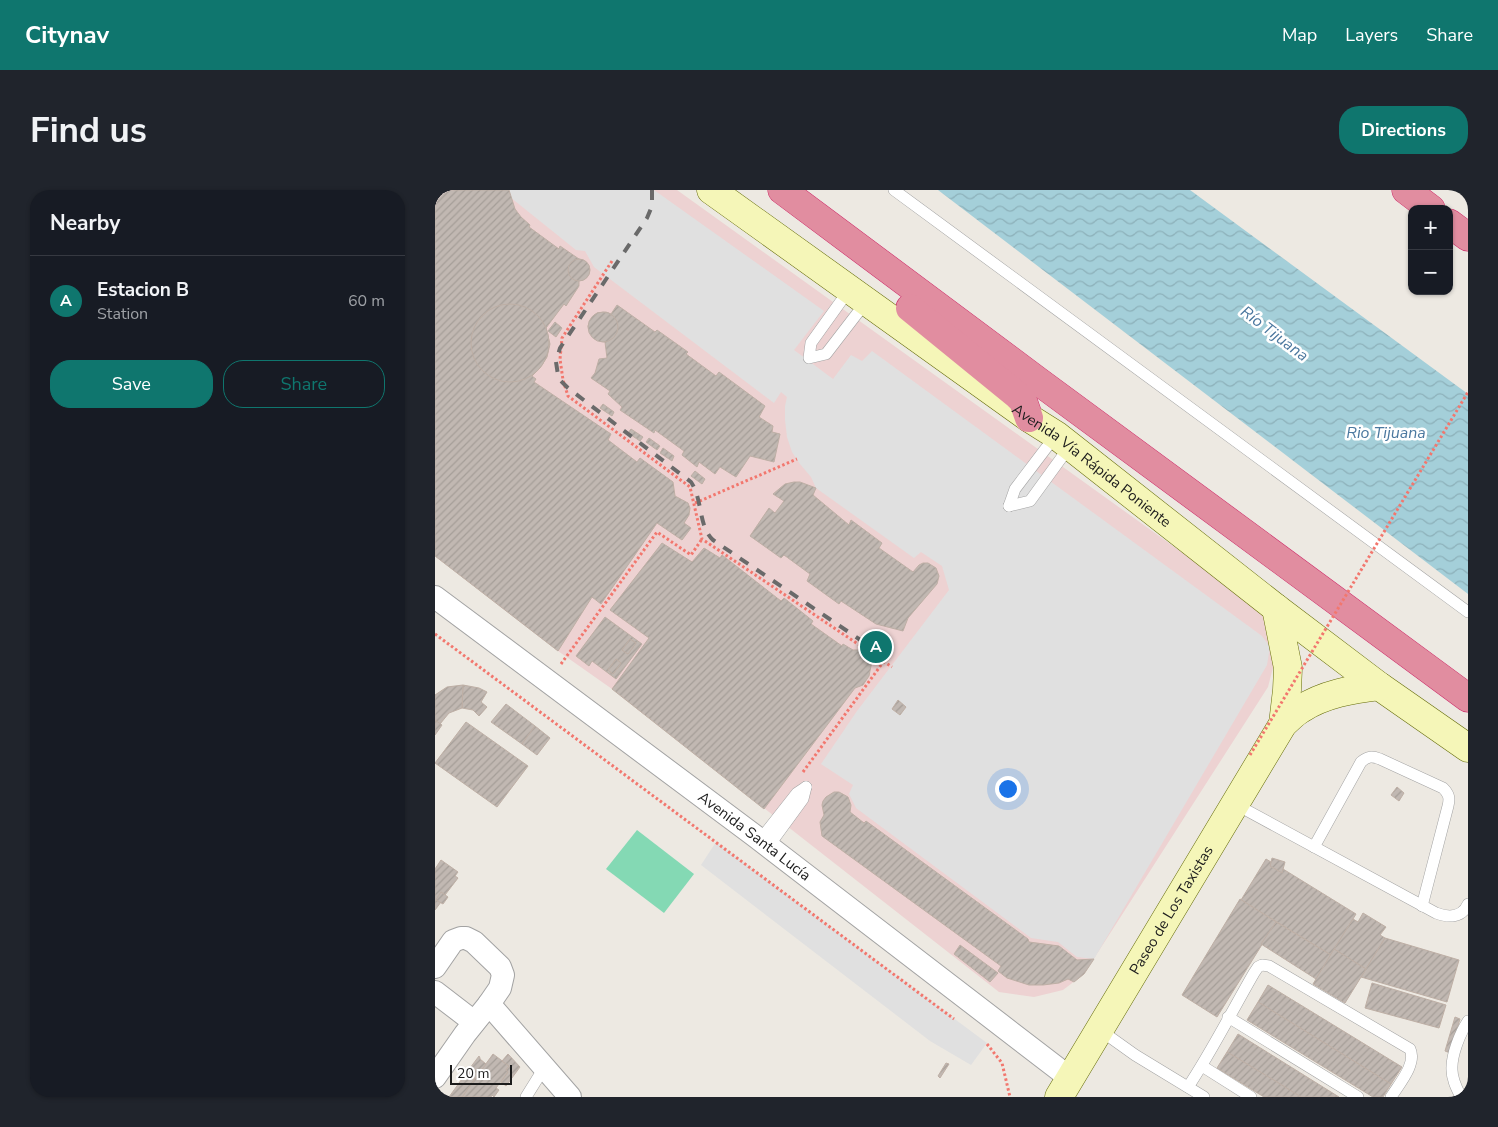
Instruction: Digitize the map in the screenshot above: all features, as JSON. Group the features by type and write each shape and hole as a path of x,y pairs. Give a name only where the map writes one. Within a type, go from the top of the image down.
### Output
{"highway":[{"path":"781,190 1468,698"},
{"path":"1406,190 1426,205"},
{"path":"813,213 820,234 1018,396 1023,401 1029,418"},
{"path":"1453,226 1468,237"}],"main road":[{"name":"Avenida Vía Rápida Poniente","path":"711,190 1063,441 1276,608 1379,686 1468,748"},
{"name":"Paseo de Los Taxistas","path":"1276,608 1288,668 1283,724"},
{"name":"Paseo de Los Taxistas","path":"1065,1088 1283,724 1301,708 1329,696 1354,689 1379,686"}],"street":[{"name":"Avenida Santa Lucía","path":"439,608 549,682 764,844 1065,1088"},
{"path":"435,967 453,941 466,938 500,967 503,975 500,988 435,1077"},
{"path":"435,992 474,1022"},
{"path":"489,1004 570,1097"}],"lane":[{"path":"894,190 1468,612"},
{"path":"858,296 826,354 809,358 811,342 858,296"},
{"path":"1063,441 1030,500 1009,506 1015,489 1063,441"},
{"path":"1314,847 1361,762 1367,757 1373,756 1443,788 1448,793 1449,806 1422,906"},
{"path":"806,787 803,799 764,844 797,792 806,787"},
{"path":"1235,804 1422,906 1445,916 1461,914 1468,904"},
{"path":"1188,1087 1202,1066 1258,967 1262,965 1269,966 1410,1049 1413,1055 1412,1063 1391,1097"},
{"path":"1229,1017 1358,1097"},
{"path":"1461,1097 1455,1086 1452,1060 1462,1030 1468,1021"},
{"path":"1099,1030 1135,1055 1204,1097"},
{"path":"1202,1066 1251,1097"},
{"path":"526,1097 544,1068"}],"path":[{"path":"612,261 562,338 560,359 563,380 568,396 690,487 703,539 892,667"},
{"path":"1250,754 1468,392"},
{"path":"695,504 797,459"},
{"path":"549,682 657,532 691,555 703,539"},
{"path":"435,634 955,1019"},
{"path":"802,773 884,662"},
{"path":"987,1043 1002,1063 1010,1097"}],"shaded area":[{"path":"435,190 677,190 1258,607 1272,627 1276,656 1268,687 1084,974 1063,990 1034,997 999,992 612,689 558,651 435,556"},
{"path":"509,190 654,190 824,311 794,350 833,379 851,355 862,361 872,351 1262,636 1270,647 1267,665 1094,959 1077,957 1058,942 1031,938 856,808 849,794 853,785 821,764 857,711 949,590 942,566 921,552 914,558 816,488 811,477 792,452 787,437 785,406 787,397 781,392 774,403 594,267 585,251 576,250 510,197"},
{"path":"716,842 987,1043 971,1065 930,1041 701,865"}],"green space":[{"path":"637,830 694,874 664,913 606,869"}],"water":[{"name":"Rio Tijuana","path":"938,190 1190,190 1468,394 1468,594"}],"building":[{"path":"435,190 509,190 515,209 530,225 529,227 559,249 560,246 586,262 589,268 588,275 583,280 579,280 579,286 566,306 564,304 546,328 550,344 547,357 532,376 536,379 534,382 611,434 608,440 637,462 640,458 673,482 675,496 688,503 690,508 689,515 684,523 691,528 682,540 657,523 601,604 592,597 558,651 435,556"},
{"path":"579,259 587,262 590,270 587,278 579,281 571,278 568,270 571,262"},
{"path":"502,304 518,304 532,310 543,321 549,335 549,351 543,365 532,376 518,382 502,382 488,376 477,365 471,351 471,335 477,321 488,310"},
{"path":"617,305 655,332 657,330 688,352 686,354 716,376 719,372 765,406 759,417 773,426 772,432 780,434 774,462 750,456 736,477 720,467 715,474 699,462 697,467 682,455 684,451 655,430 654,433 620,410 622,407 608,394 610,391 591,378 595,373 599,359 607,358 605,342 592,336 588,326 593,316 597,313 606,312 611,314"},
{"path":"603,312 609,313 617,321 617,333 609,341 603,342 597,341 589,333 588,327 589,321 597,313"},
{"path":"555,322 562,328 556,337 548,331"},
{"path":"603,404 614,412 612,416 600,408"},
{"path":"631,429 643,437 640,441 628,433"},
{"path":"649,438 660,446 657,450 646,442"},
{"path":"663,448 674,456 672,461 660,453"},
{"path":"695,471 705,479 702,484 691,476"},
{"path":"800,482 816,488 813,495 849,525 851,520 882,543 879,548 913,572 923,563 928,563 936,568 939,576 937,584 908,618 903,631 876,624 841,601 839,604 807,581 810,574 784,555 781,558 750,536 769,508 775,513 784,501 773,494 785,484"},
{"path":"662,543 692,562 704,548 720,558 722,555 781,601 784,598 813,621 811,624 842,646 843,644 853,650 862,650 869,655 872,661 869,676 863,685 855,688 764,809 612,689 649,638 610,610"},
{"path":"605,617 642,644 616,679 592,661 589,666 576,656","holes":["630,639 636,643 628,654 622,650","616,659 621,663 613,674 608,670"]},
{"path":"868,636 888,650 884,657 863,643"},
{"path":"630,639 636,643 628,654 622,650"},
{"path":"616,659 621,663 613,674 608,670"},
{"path":"463,685 479,688 487,692 481,702 487,707 479,716 473,710 462,708"},
{"path":"463,685 462,708 449,713 440,724 435,720 435,695 447,687"},
{"path":"898,700 906,707 900,715 892,709"},
{"path":"506,704 535,726 522,744 491,722"},
{"path":"435,720 442,725 435,735"},
{"path":"466,722 528,766 497,807 435,763"},
{"path":"535,726 550,738 537,755 522,744"},
{"path":"1397,787 1404,793 1399,801 1391,795"},
{"path":"834,792 839,792 848,797 851,805 850,812 864,823 866,821 1028,939 1029,942 1059,946 1077,960 1094,959 1084,974 1074,982 1068,979 1059,983 1043,985 1029,985 1007,978 998,971 1001,966 822,836 820,822 824,815 823,801"},
{"path":"1272,858 1285,862 1282,873 1270,866"},
{"path":"1266,859 1271,862 1270,866 1282,873 1283,869 1356,914 1331,955 1241,900"},
{"path":"441,860 458,872 455,876 458,878 445,895 441,892 436,900 441,902 435,910 435,869"},
{"path":"441,892 448,897 443,904 436,900"},
{"path":"1240,899 1276,922 1217,1017 1182,995"},
{"path":"1363,913 1386,927 1380,935 1385,938 1366,969 1334,949 1353,919 1358,922"},
{"path":"1276,922 1331,955 1316,979 1261,944"},
{"path":"1385,938 1459,960 1447,1002 1361,977"},
{"path":"960,945 998,973 990,982 954,954"},
{"path":"1334,949 1366,969 1345,1003 1313,984"},
{"path":"1372,983 1446,1005 1439,1028 1365,1008"},
{"path":"1268,985 1402,1067 1391,1084 1258,1002"},
{"path":"1258,1002 1391,1084 1383,1097 1373,1097 1247,1020"},
{"path":"1455,1017 1460,1019 1450,1053 1445,1051"},
{"path":"1238,1034 1339,1097 1301,1097 1227,1052"},
{"path":"1227,1052 1301,1097 1264,1097 1217,1068"},
{"path":"493,1054 509,1066 506,1070 508,1072 496,1088 499,1090 494,1097 492,1095 491,1097 462,1097"},
{"path":"508,1054 520,1067 506,1086 501,1082 508,1072 506,1070 509,1066 502,1061"},
{"path":"479,1056 486,1064 475,1079 467,1072"},
{"path":"946,1063 949,1064 940,1078 938,1076"},
{"path":"467,1072 475,1079 462,1097 449,1097"}],"railway":[{"path":"652,190 652,206 647,218 560,348 556,362 560,380 691,482 695,489 705,528 713,540 887,658"}],"place":[{"name":"Estacion B","path":"876,647"}],"water label":[{"name":"Río Tijuana","path":"1275,333"}]}
